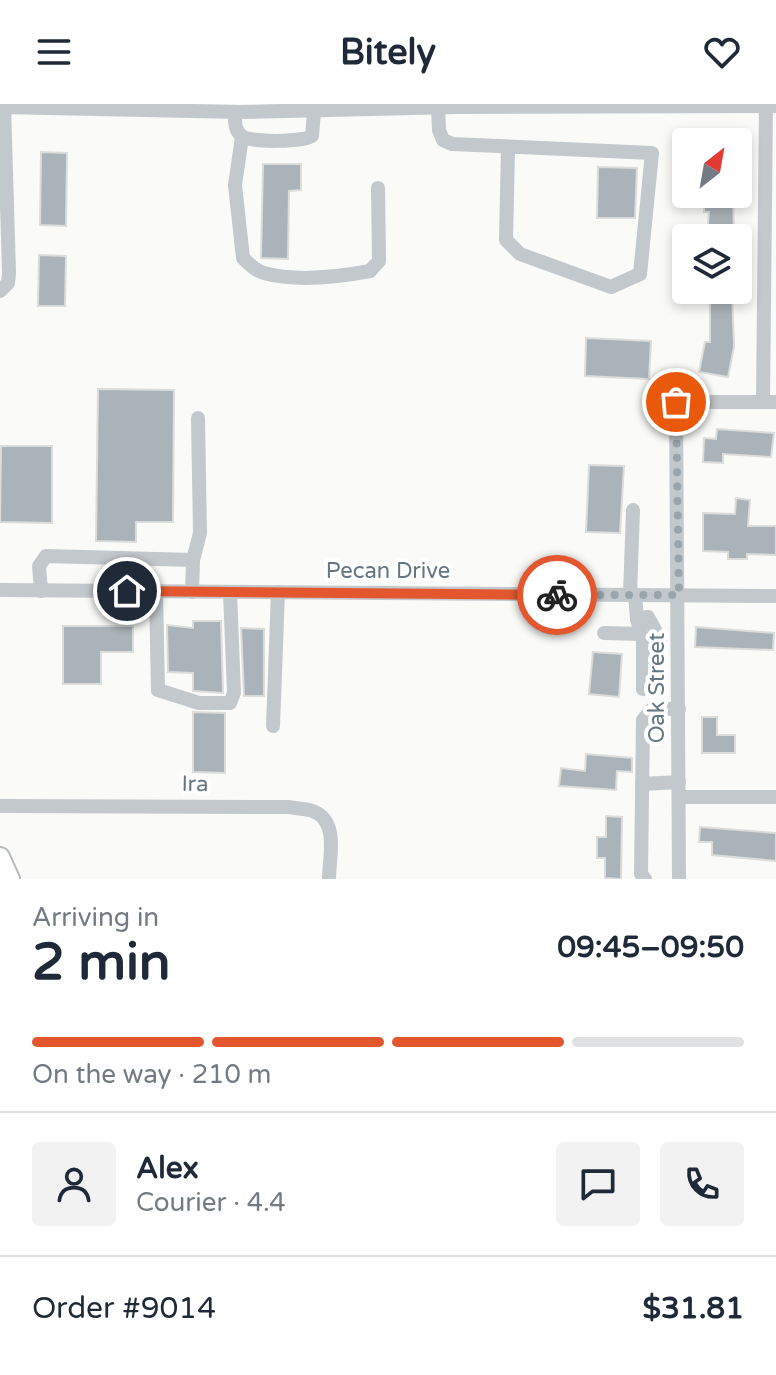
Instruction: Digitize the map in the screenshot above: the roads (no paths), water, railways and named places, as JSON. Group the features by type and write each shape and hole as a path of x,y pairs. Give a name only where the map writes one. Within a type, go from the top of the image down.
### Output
{"main road":[{"path":"0,857 10,879"}],"street":[{"path":"0,291 8,283 9,273 2,106 314,112 560,105 769,105"},
{"name":"Oak Street","path":"679,879 676,402 770,402 769,105"},
{"path":"438,108 439,130 443,140 452,144 652,153 640,274 611,287 520,254 506,240 508,148"},
{"path":"235,112 235,125 242,137 235,185 243,258 261,273 295,276 370,271 379,261 378,188"},
{"path":"242,137 307,139 313,131 314,112"},
{"path":"192,592 193,560 200,533 198,418"},
{"path":"633,510 632,595 642,638 643,689"},
{"path":"41,591 39,566 46,556 193,560"},
{"name":"Pecan Drive","path":"0,590 776,596"},
{"path":"156,591 158,690 199,703 230,703 234,693 230,592"},
{"path":"273,726 278,592"},
{"path":"637,619 648,617 660,639"},
{"path":"604,633 660,639 679,637"},
{"path":"645,879 641,874 643,720 652,709 679,709"},
{"path":"642,784 776,797"},
{"name":"Ira","path":"0,806 289,807 315,811 327,821 331,833 329,879"}]}
